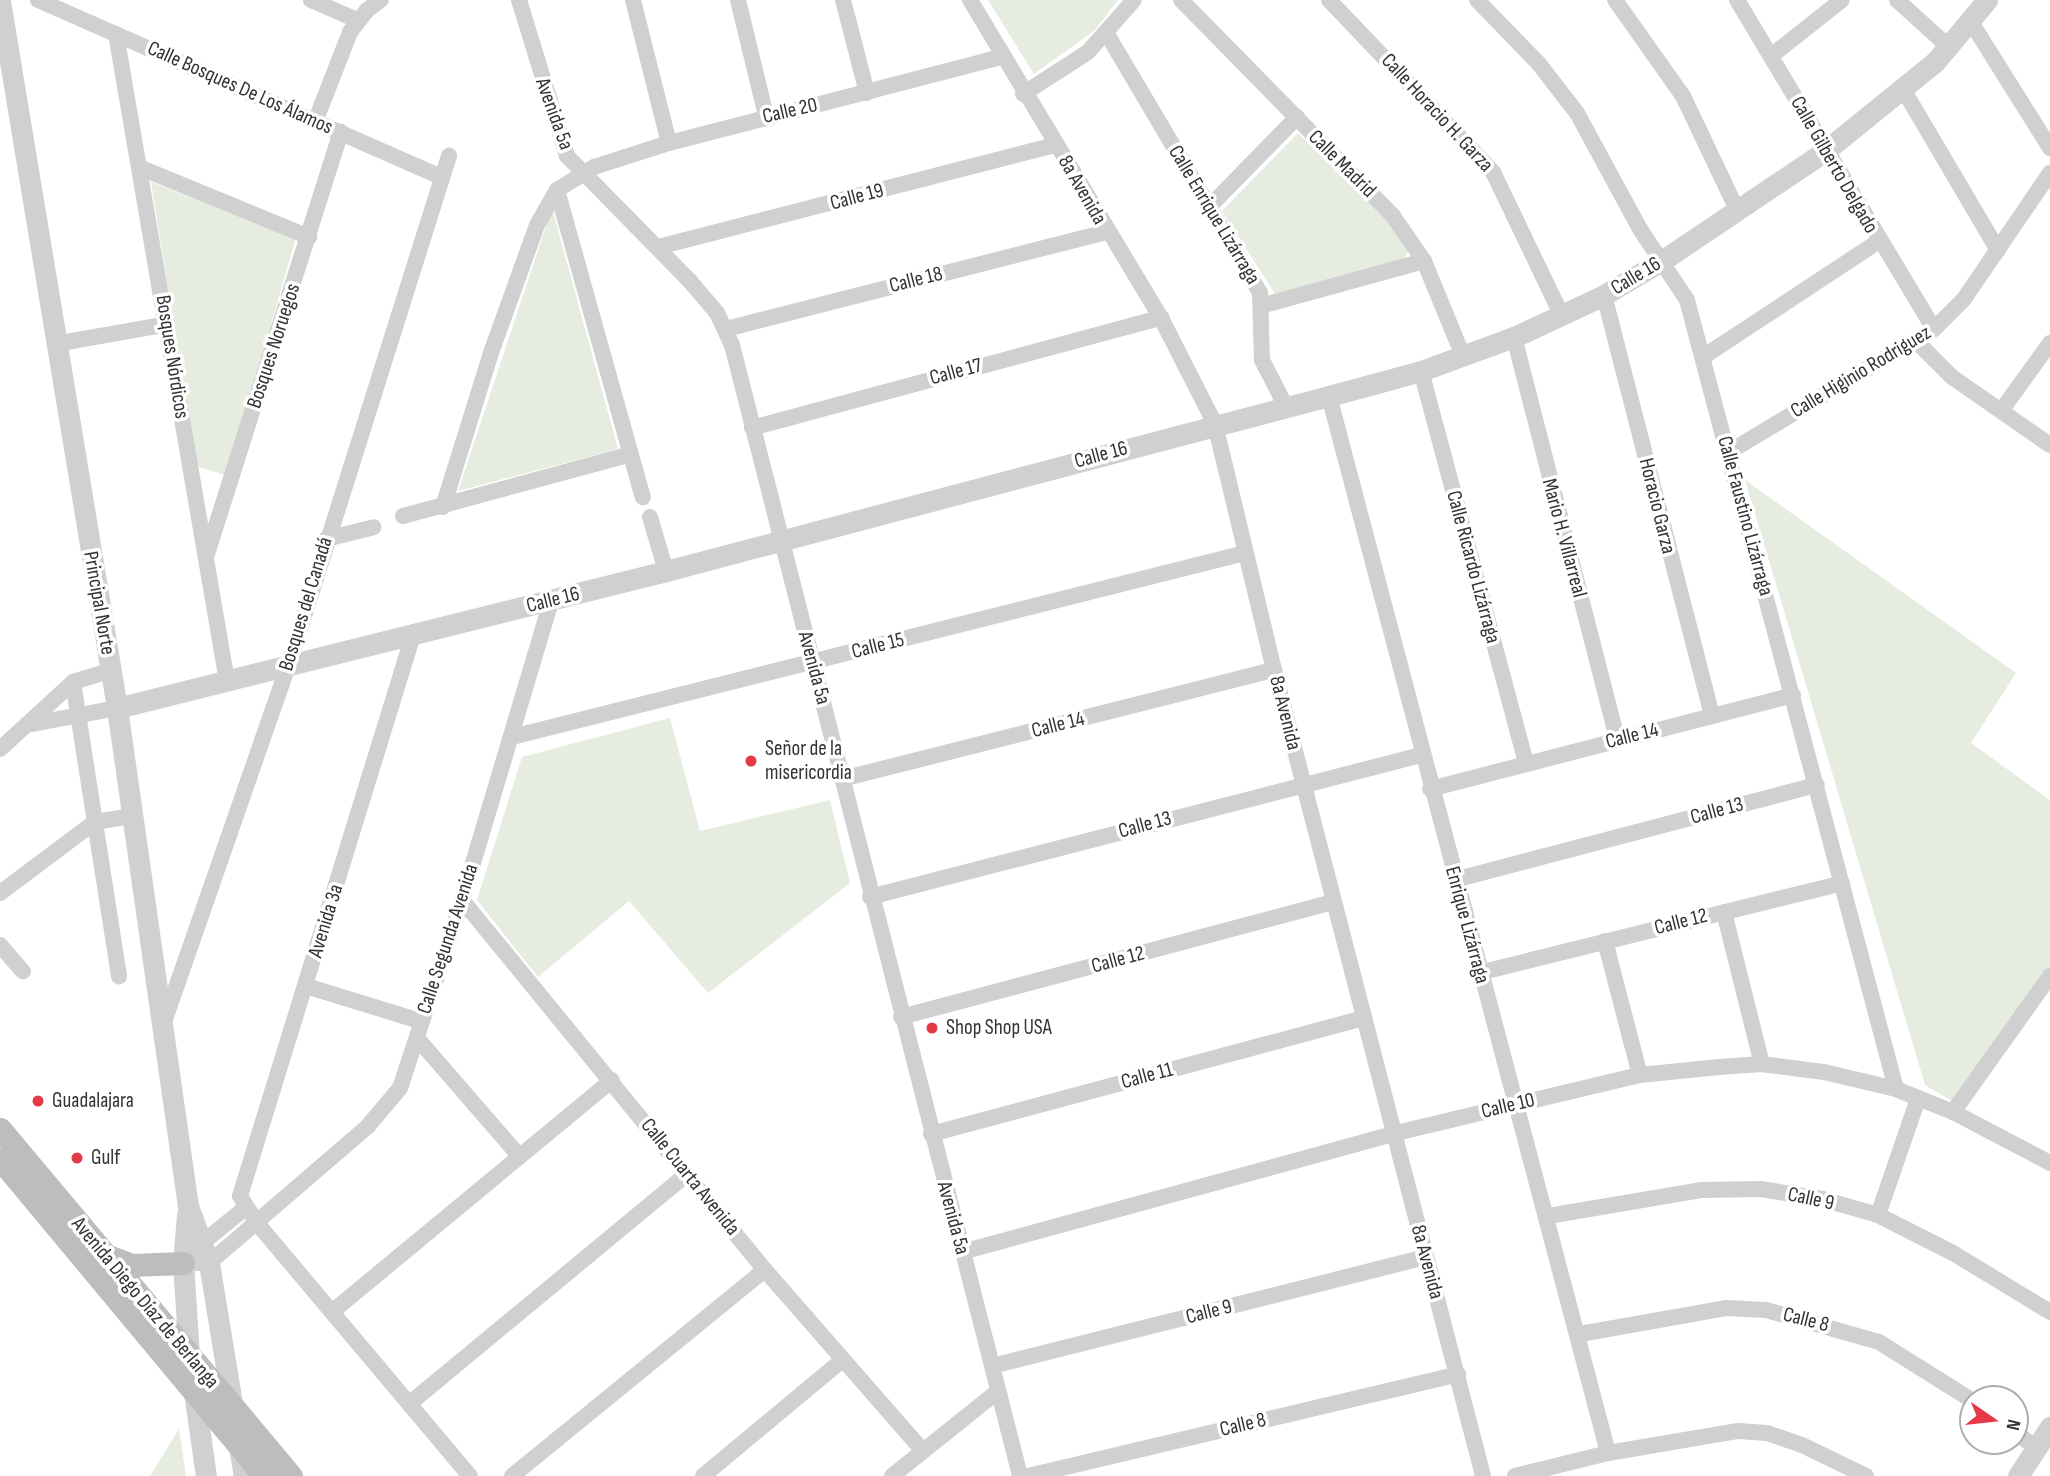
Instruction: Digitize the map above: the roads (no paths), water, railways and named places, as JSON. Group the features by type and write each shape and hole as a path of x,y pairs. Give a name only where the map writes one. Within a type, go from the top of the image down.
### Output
{"main road":[{"name":"Avenida Diego Díaz de Berlanga","path":"0,1129 291,1476"},
{"name":"Avenida Diego Díaz de Berlanga","path":"0,1159 264,1476"},
{"path":"108,1256 132,1265 183,1263"}],"street":[{"name":"Calle Bosques De Los Álamos","path":"38,0 441,177"},
{"path":"311,0 357,20"},
{"path":"316,122 357,20 381,0"},
{"name":"Avenida 5a","path":"519,0 557,134 581,174 658,247 726,329 1020,1476"},
{"path":"633,0 669,143"},
{"path":"738,0 766,116"},
{"path":"843,0 867,93"},
{"name":"8a Avenida","path":"970,0 1023,94 1161,318 1215,424 1274,670 1392,1134 1483,1476"},
{"path":"1023,94 1076,63 1107,34 1135,0"},
{"name":"Calle Madrid","path":"1181,0 1375,196 1423,261 1463,356"},
{"name":"Calle Horacio H. Garza","path":"1329,0 1493,172 1562,316"},
{"name":"Calle Faustino Lizárraga","path":"1477,0 1539,64 1577,113 1640,229 1683,288 1729,452 1896,1089"},
{"path":"1615,0 1683,96 1738,212"},
{"name":"Calle Gilberto Delgado","path":"1737,0 1879,242 1934,329"},
{"path":"1771,56 1842,0"},
{"path":"1897,0 1950,48"},
{"name":"Calle 16","path":"117,708 414,632 551,601 1285,405 1329,396 1421,370 1514,337 1604,295 1663,260 1825,151 1950,48 1987,0"},
{"name":"Principal Norte","path":"0,1 117,708 188,1206 209,1263 236,1443 244,1476"},
{"path":"1971,22 2050,148"},
{"name":"Bosques Nórdicos","path":"116,34 227,681"},
{"name":"Calle Enrique Lizárraga","path":"1107,34 1253,277 1264,305 1262,360 1285,405"},
{"name":"Calle 20","path":"581,174 669,143 766,116 867,93 1002,57"},
{"path":"1903,89 1998,250"},
{"path":"1209,207 1297,117"},
{"name":"Bosques Noruegos","path":"205,558 341,132"},
{"name":"Calle 19","path":"658,247 1055,145"},
{"name":"Bosques del Canadá","path":"162,1028 289,664 326,538 449,156"},
{"path":"141,168 309,237"},
{"name":"Calle Higinio Rodriguez","path":"1729,452 1934,329 1964,299 2050,173"},
{"path":"443,507 501,325 537,225 557,190 581,174"},
{"path":"557,190 628,455 643,497"},
{"name":"Calle 18","path":"726,329 1106,232"},
{"path":"1703,356 1879,242"},
{"path":"1264,305 1423,261"},
{"name":"Horacio Garza","path":"1604,295 1712,716"},
{"name":"Calle 17","path":"752,428 1161,318"},
{"path":"55,344 167,324"},
{"name":"Mario H. Villarreal","path":"1514,337 1616,739"},
{"path":"1916,341 1952,377 2050,445"},
{"path":"2001,411 2050,343"},
{"name":"Calle Ricardo Lizárraga","path":"1421,370 1526,763"},
{"name":"Enrique Lizárraga","path":"1329,396 1454,880 1580,1334 1608,1453"},
{"path":"403,516 628,455"},
{"path":"650,517 666,571"},
{"path":"326,538 374,527"},
{"name":"Calle 15","path":"512,737 1245,553"},
{"name":"Calle Segunda Avenida","path":"209,1263 391,1103 406,1075 420,1021 462,900 512,737 551,601"},
{"name":"Avenida 3a","path":"245,1208 240,1192 414,632"},
{"name":"Calle 14","path":"842,779 1274,670"},
{"path":"0,749 32,724 73,682 110,671"},
{"path":"73,682 119,976"},
{"name":"Calle 14","path":"1430,789 1793,695"},
{"path":"32,724 117,708"},
{"name":"Calle 13","path":"870,897 1421,755"},
{"name":"Calle 13","path":"1454,880 1817,785"},
{"path":"0,893 95,822 132,816"},
{"name":"Calle 12","path":"1479,973 1842,883"},
{"name":"Calle Cuarta Avenida","path":"462,900 841,1361 923,1451"},
{"name":"Calle 12","path":"901,1017 1334,902"},
{"path":"1724,912 1762,1063"},
{"path":"1605,941 1640,1075"},
{"path":"0,945 23,971"},
{"path":"1953,1112 2050,976"},
{"path":"306,986 420,1021"},
{"name":"Calle 11","path":"931,1134 1364,1018"},
{"path":"417,1038 520,1157"},
{"name":"Calle 10","path":"962,1252 1392,1134 1518,1103 1640,1075 1762,1063 1824,1072 1896,1089 1953,1112 2050,1163"},
{"path":"333,1311 612,1080"},
{"path":"1878,1215 1918,1099"},
{"path":"409,1404 687,1174"},
{"name":"Calle 9","path":"1548,1216 1647,1197 1731,1188 1822,1199 1878,1215 1953,1253 2050,1312"},
{"name":"Principal Norte","path":"188,1206 183,1263 189,1357 206,1476"},
{"path":"183,1263 201,1242 245,1208 470,1476"},
{"name":"Calle 9","path":"992,1366 1426,1257"},
{"path":"183,1263 209,1263"},
{"path":"512,1476 765,1270"},
{"name":"Calle 8","path":"1580,1334 1700,1312 1766,1310 1879,1342 1959,1392"},
{"path":"703,1476 841,1361"},
{"name":"Calle 8","path":"1028,1476 1458,1374"},
{"path":"892,1476 998,1391"},
{"path":"1514,1476 1569,1470 1608,1453 1738,1431 1767,1433 1802,1445 1866,1476"},
{"path":"2018,1476 2046,1435"}],"place":[{"name":"Señor de la misericordia","path":"751,761"},
{"name":"Shop Shop USA","path":"932,1028"},
{"name":"Guadalajara","path":"38,1101"},
{"name":"Gulf","path":"77,1158"}]}
